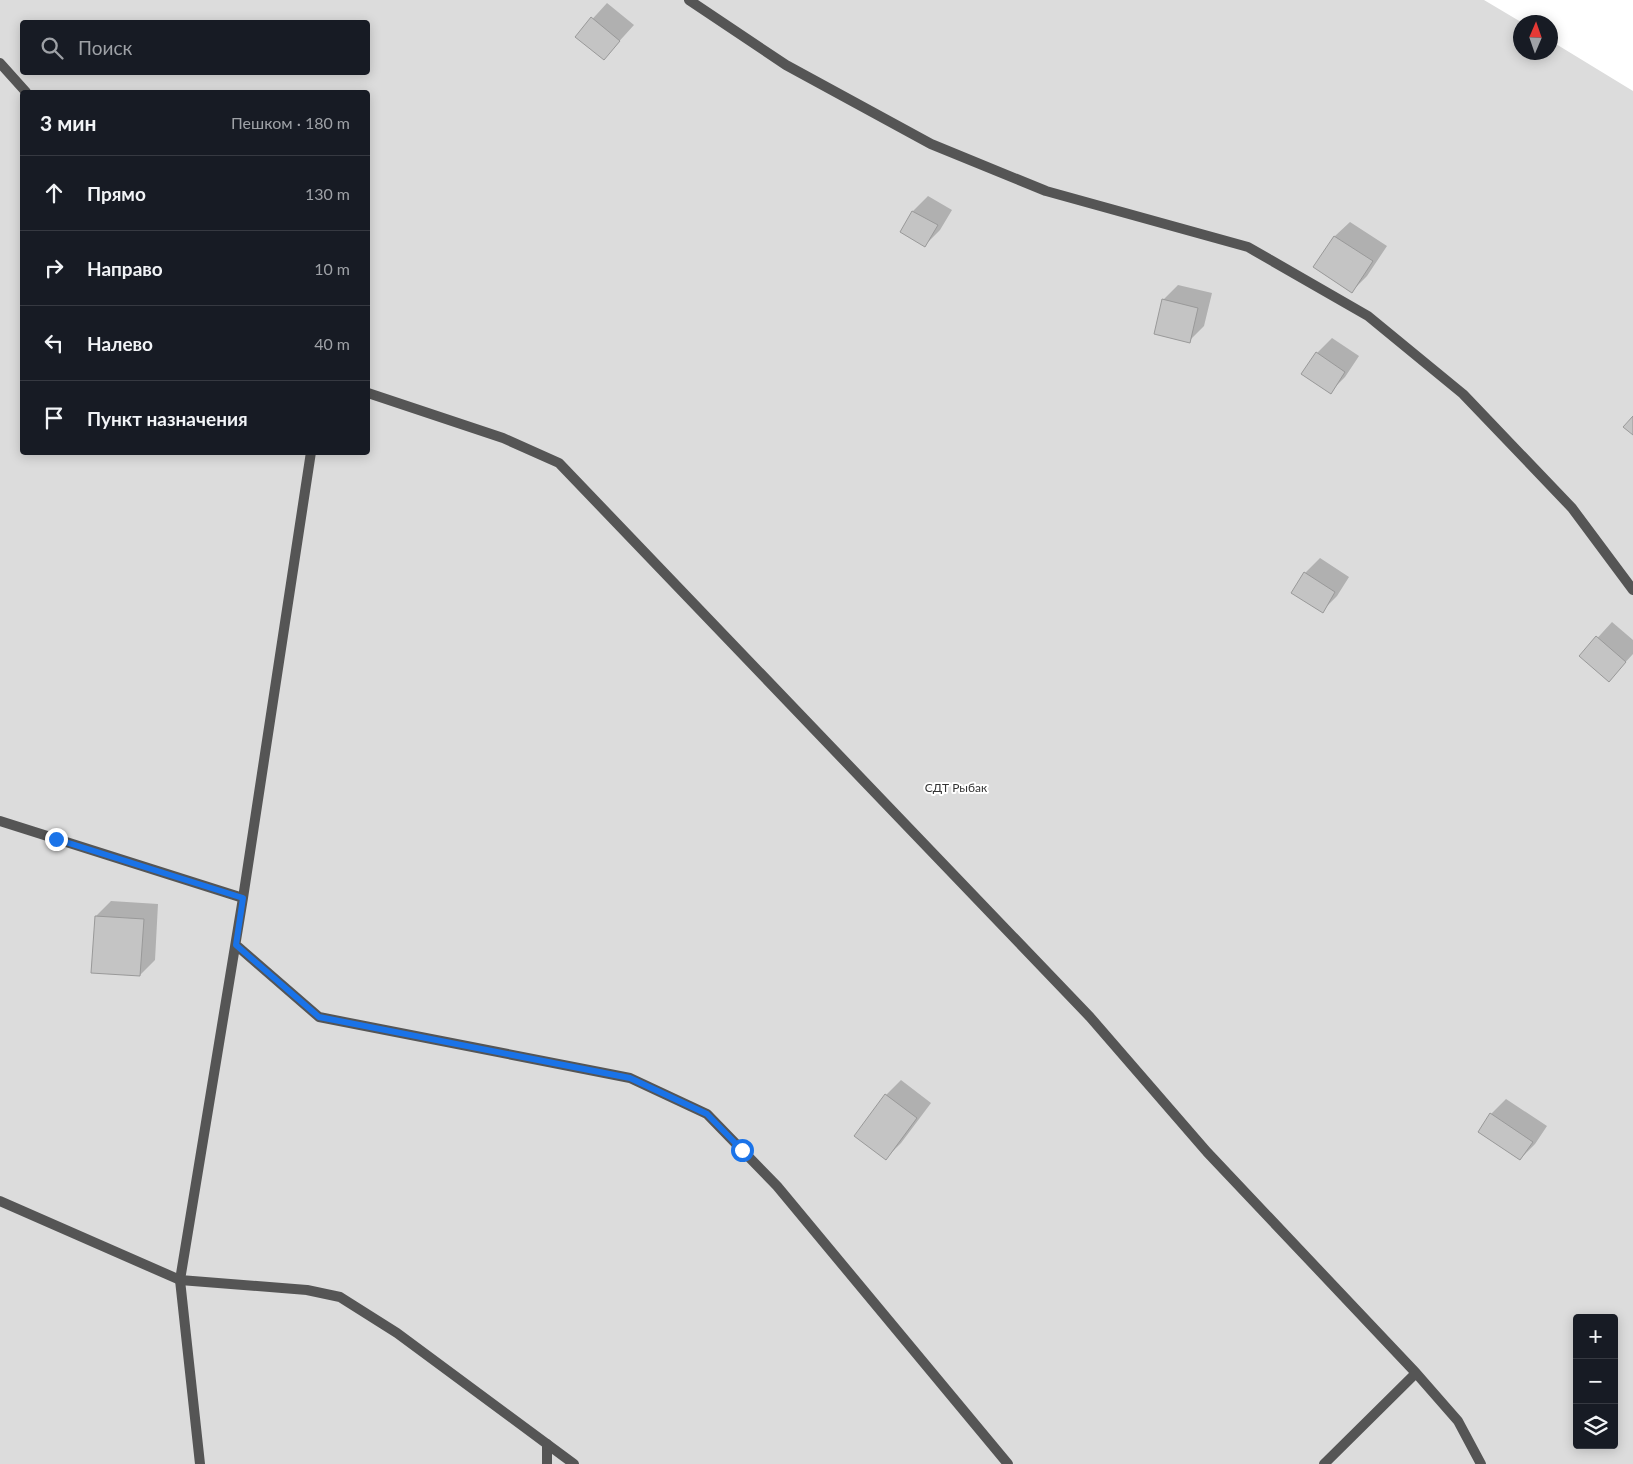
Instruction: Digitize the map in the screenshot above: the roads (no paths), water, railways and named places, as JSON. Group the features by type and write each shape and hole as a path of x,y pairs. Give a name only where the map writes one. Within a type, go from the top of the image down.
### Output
{"street":[{"path":"688,0 786,65 931,144 1046,191 1248,247 1368,316 1470,402 1572,508 1633,590"},
{"path":"0,63 24,90"},
{"path":"370,394 503,438 559,463 1090,1017 1207,1152 1416,1373 1458,1421 1481,1464"},
{"path":"200,1464 180,1280 236,945 311,455"},
{"path":"0,821 243,898"},
{"path":"236,945 319,1017 630,1078 707,1114 777,1186 1008,1464"},
{"path":"0,1201 180,1280 307,1290 340,1297 397,1333 574,1464"},
{"path":"1324,1464 1416,1373"},
{"path":"547,1444 547,1464"}],"park label":[{"name":"СДТ Рыбак","path":"956,787"}]}
